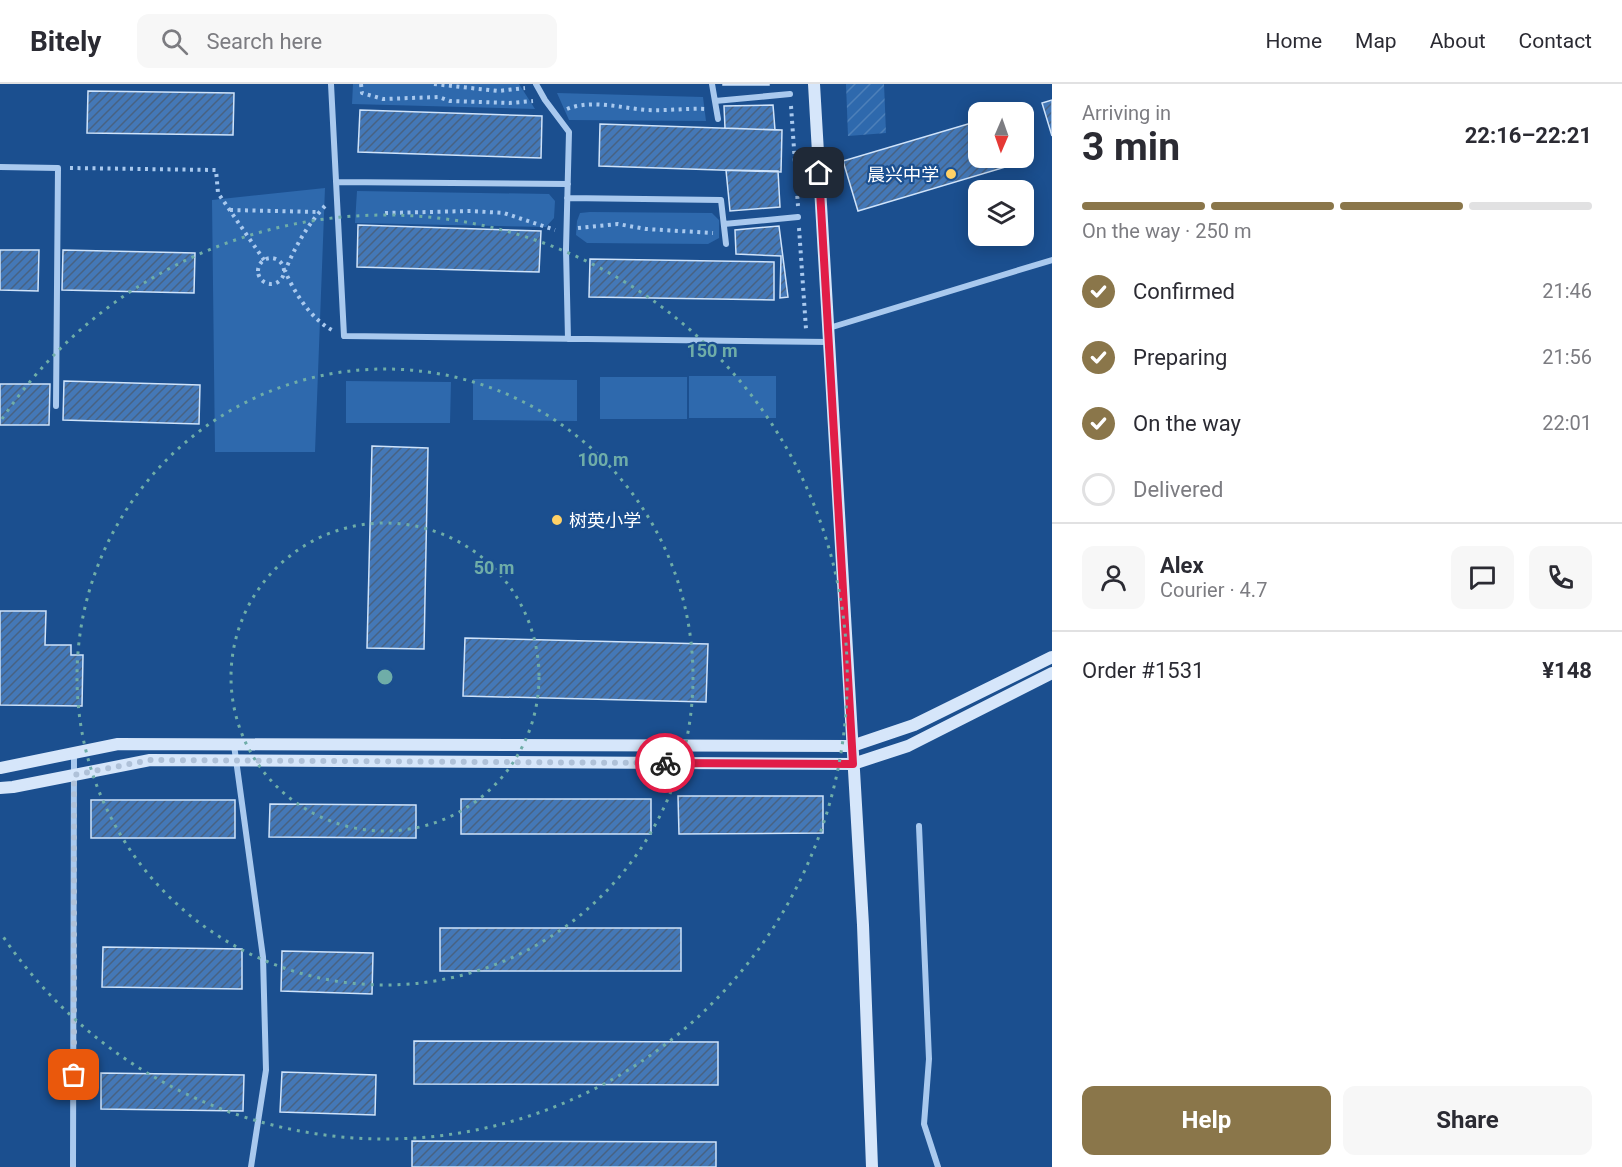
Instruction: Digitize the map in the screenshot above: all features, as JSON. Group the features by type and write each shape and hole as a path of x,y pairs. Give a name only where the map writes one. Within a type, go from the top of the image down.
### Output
{"street":[{"path":"330,84 344,336 829,342"},
{"path":"712,84 718,119"},
{"path":"814,84 863,926 872,1167"},
{"path":"536,86 569,132 566,249 568,339"},
{"path":"715,101 790,94"},
{"path":"0,167 58,168 56,406"},
{"path":"336,182 568,184"},
{"path":"567,198 721,200 726,244"},
{"path":"724,224 798,217"},
{"path":"828,328 1052,260"},
{"path":"0,768 118,744 852,746 914,725 1052,657"},
{"path":"0,788 150,760 853,764 908,746 1052,673"},
{"path":"234,744 263,957 266,1070 251,1167"},
{"path":"73,1167 74,753"},
{"path":"919,826 928,1059 924,1124 938,1167"}],"path":[{"path":"361,84 362,93 383,99 439,96 450,101 474,102 509,103 545,100"},
{"path":"435,84 498,91 536,86"},
{"path":"555,113 580,104 613,105 646,110 716,109"},
{"path":"58,168 216,170 218,193 264,260"},
{"path":"336,194 314,218 293,252 285,271 279,282 270,285 262,281 258,273 260,264 264,260 272,258 279,261 285,271 304,303 326,327 344,336"},
{"path":"230,210 319,212"}],"shaded area":[{"path":"353,84 519,84 535,109 352,104"},
{"path":"846,84 884,84 886,133 848,136"},
{"path":"557,93 703,97 706,121 569,120"},
{"path":"325,188 315,452 215,452 212,200"},
{"path":"357,191 549,194 555,201 554,218 546,227 355,223"},
{"path":"580,213 712,213 719,220 719,238 708,244 587,243 576,235 577,221"},
{"path":"689,376 776,376 776,418 689,418"},
{"path":"600,377 687,377 687,419 600,419"},
{"path":"473,379 577,380 577,421 473,420"},
{"path":"346,381 451,382 450,423 346,423"}],"building":[{"path":"769,84 769,85 723,85"},
{"path":"88,91 234,93 233,135 87,133"},
{"path":"1052,100 1052,136 1042,103"},
{"path":"773,105 775,130 725,128 724,106"},
{"path":"360,110 542,116 541,158 358,152"},
{"path":"600,124 782,130 781,172 599,166"},
{"path":"968,124 968,168 1002,168 858,211 843,161"},
{"path":"726,170 778,171 780,207 730,211"},
{"path":"358,225 541,231 539,272 357,267"},
{"path":"779,226 788,297 780,298 781,256 736,254 735,230"},
{"path":"0,250 39,250 38,291 0,290"},
{"path":"63,250 195,253 194,293 62,290"},
{"path":"590,259 774,262 774,300 589,297"},
{"path":"64,381 200,385 199,424 63,420"},
{"path":"0,384 50,384 49,425 0,425"},
{"path":"372,446 428,448 424,649 367,648"},
{"path":"0,611 46,611 45,645 71,645 71,655 83,655 82,706 0,705"},
{"path":"465,638 708,644 706,702 463,696"},
{"path":"678,796 823,796 823,833 679,834"},
{"path":"461,799 651,799 651,834 461,834"},
{"path":"91,800 235,800 235,838 91,838"},
{"path":"270,804 416,805 416,838 269,837"},
{"path":"440,928 681,928 681,971 440,971"},
{"path":"103,947 242,949 242,989 102,987"},
{"path":"282,951 373,953 372,994 281,991"},
{"path":"414,1041 718,1042 718,1085 414,1084"},
{"path":"282,1072 376,1075 375,1115 280,1112"},
{"path":"101,1073 244,1075 243,1111 101,1109"},
{"path":"412,1141 716,1142 716,1167 412,1167"}],"way so far":[{"path":"74,1075 74,775 150,760 665,763"}],"place":[{"name":"晨兴中学","path":"951,174"},
{"name":"树英小学","path":"557,520"}],"route":[{"path":"665,763 853,764 819,173"}]}
